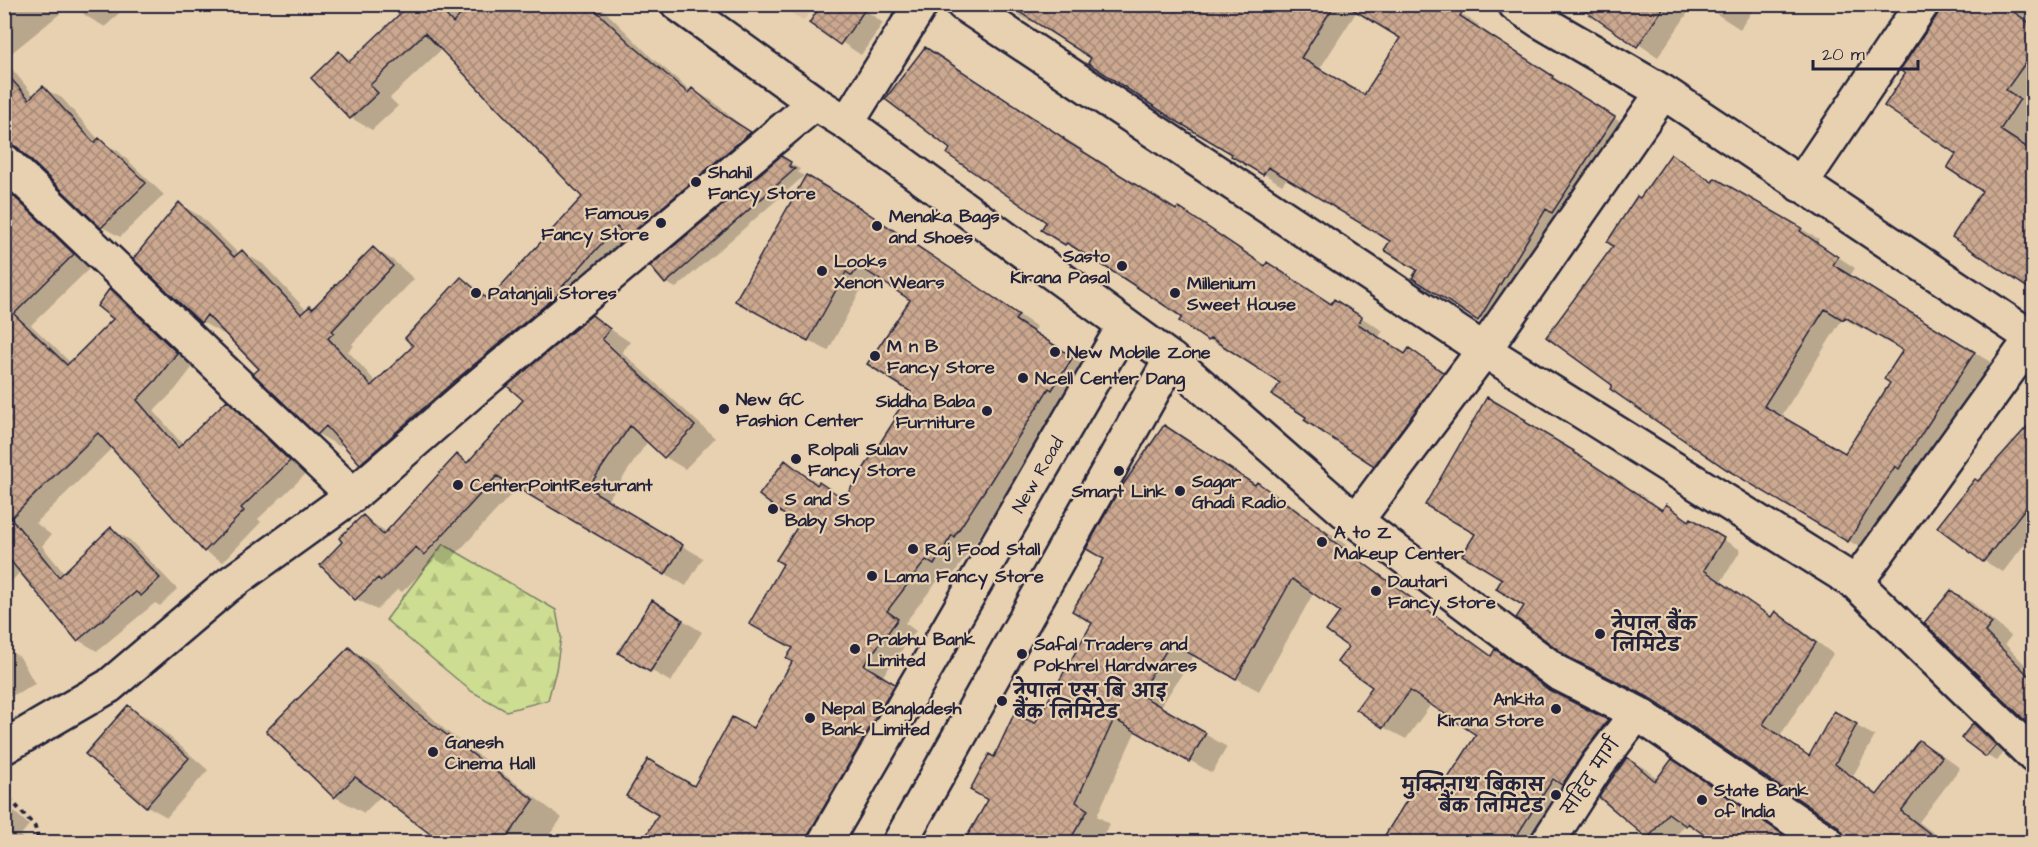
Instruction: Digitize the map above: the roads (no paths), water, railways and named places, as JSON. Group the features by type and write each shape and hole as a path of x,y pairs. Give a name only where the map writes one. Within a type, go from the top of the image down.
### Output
{"street":[{"path":"678,4 815,103 847,123 1171,359 1356,521 1557,673 1637,713 1827,843"},
{"path":"847,123 921,4"},
{"path":"963,4 1484,350 1856,583 2034,756"},
{"path":"1800,185 1922,4"},
{"path":"1535,10 2033,337 1856,583"},
{"path":"1356,521 1484,350 1663,92"},
{"path":"4,747 25,737 110,686 228,585 353,495 476,388 815,103"},
{"path":"4,161 353,495"},
{"name":"New Road","path":"825,843 1124,326"},
{"path":"900,843 1171,359"},
{"name":"सहिद मार्ग","path":"1548,843 1598,764 1637,713"}],"place":[{"name":"Shahil Fancy Store","path":"696,182"},
{"name":"Famous Fancy Store","path":"661,223"},
{"name":"Menaka Bags and Shoes","path":"877,226"},
{"name":"Sasto Kirana Pasal","path":"1122,266"},
{"name":"Looks Xenon Wears","path":"822,271"},
{"name":"Patanjali Stores","path":"476,293"},
{"name":"Millenium Sweet House","path":"1175,293"},
{"name":"New Mobile Zone","path":"1055,352"},
{"name":"M n B Fancy Store","path":"875,356"},
{"name":"Ncell Center Dang","path":"1023,378"},
{"name":"New GC Fashion Center","path":"724,409"},
{"name":"Siddha Baba Furniture","path":"987,411"},
{"name":"Rolpali Sulav Fancy Store","path":"796,459"},
{"name":"Smart Link","path":"1119,471"},
{"name":"CenterPointResturant","path":"458,485"},
{"name":"Sagar Ghadi Radio","path":"1180,491"},
{"name":"S and S Baby Shop","path":"773,509"},
{"name":"A to Z Makeup Center","path":"1322,542"},
{"name":"Raj Food Stall","path":"913,549"},
{"name":"Lama Fancy Store","path":"872,576"},
{"name":"Dautari Fancy Store","path":"1376,591"},
{"name":"नेपाल बैंक लिमिटेड","path":"1600,634"},
{"name":"Prabhu Bank Limited","path":"855,649"},
{"name":"Safal Traders and Pokhrel Hardwares","path":"1022,654"},
{"name":"नेपाल एस बि आइ बैंक लिमिटेड","path":"1002,701"},
{"name":"Ankita Kirana Store","path":"1556,709"},
{"name":"Nepal Bangladesh Bank Limited","path":"810,718"},
{"name":"Ganesh Cinema Hall","path":"433,752"},
{"name":"मुक्तिनाथ बिकास बैंक लिमिटेड","path":"1556,795"},
{"name":"State Bank of India","path":"1702,800"}]}
